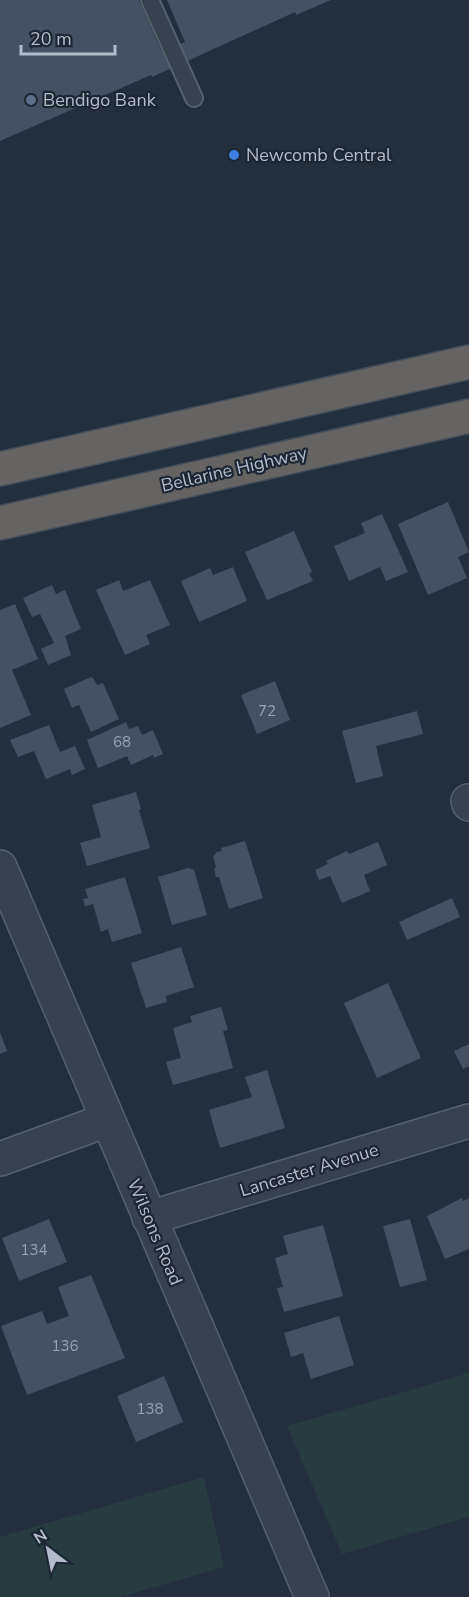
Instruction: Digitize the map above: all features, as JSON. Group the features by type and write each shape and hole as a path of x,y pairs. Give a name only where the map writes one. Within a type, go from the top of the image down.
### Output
{"highway":[{"path":"0,469 469,362"},
{"name":"Bellarine Highway","path":"0,524 469,416"}],"street":[{"name":"Wilsons Road","path":"0,867 148,1218 312,1597"},
{"path":"0,1159 107,1120"},
{"name":"Lancaster Avenue","path":"148,1218 469,1121"}],"lane":[{"path":"150,0 194,98"}],"green space":[{"path":"469,1373 469,1517 342,1554 287,1426"},
{"path":"204,1477 224,1567 120,1597 0,1597 0,1537"}],"building":[{"path":"0,0 139,0 162,52 185,42 167,0 331,0 296,15 295,12 152,77 151,75 0,141"},
{"path":"448,502 469,552 458,557 467,578 428,595 398,524"},
{"path":"382,514 408,572 386,581 380,567 349,581 334,546 365,533 361,523"},
{"path":"294,531 312,572 309,573 313,581 267,600 245,552"},
{"path":"233,567 247,601 199,622 181,581 210,568 213,575"},
{"path":"119,580 123,591 150,580 170,625 146,635 150,644 125,655 96,590"},
{"path":"52,585 56,594 65,590 81,629 65,636 71,655 48,665 41,649 54,643 40,614 32,617 23,598"},
{"path":"15,604 38,659 12,670 31,715 0,728 0,610"},
{"path":"91,677 97,685 103,683 119,719 91,732 79,705 72,708 64,689"},
{"path":"275,681 290,720 257,734 241,695"},
{"path":"417,711 423,734 376,746 383,776 356,783 342,731"},
{"path":"126,722 129,729 138,726 142,735 153,730 163,754 154,758 153,755 131,765 127,756 98,768 87,740"},
{"path":"49,725 60,752 75,746 85,769 72,775 70,769 46,779 34,751 18,757 10,740"},
{"path":"136,792 150,848 87,866 80,843 101,837 92,805"},
{"path":"245,841 263,898 229,909 219,877 216,877 213,857 217,852 222,851 221,848"},
{"path":"378,842 387,865 364,875 370,891 342,903 330,876 319,880 315,870 328,864 326,861 347,851 349,854"},
{"path":"188,868 194,870 207,915 172,925 158,877"},
{"path":"125,877 142,933 112,942 108,929 101,932 93,904 85,906 83,899 88,898 85,889"},
{"path":"452,898 460,917 407,940 399,922"},
{"path":"181,947 194,987 166,996 167,1002 146,1008 131,963"},
{"path":"388,983 421,1058 377,1078 344,1003"},
{"path":"221,1007 228,1030 223,1031 233,1068 173,1085 166,1062 181,1058 173,1028 192,1022 190,1016"},
{"path":"0,1032 7,1051 0,1054"},
{"path":"469,1044 469,1066 463,1069 454,1051"},
{"path":"267,1070 285,1128 220,1148 209,1110 252,1097 245,1077"},
{"path":"462,1198 463,1201 469,1198 469,1249 445,1259 427,1216"},
{"path":"49,1219 67,1262 19,1281 2,1238"},
{"path":"410,1219 427,1280 400,1287 383,1226"},
{"path":"323,1225 343,1296 284,1312 277,1288 283,1287 275,1258 288,1254 283,1236"},
{"path":"91,1275 125,1358 27,1395 1,1326 42,1311 47,1324 69,1316 58,1287"},
{"path":"339,1316 354,1365 311,1379 303,1353 291,1357 284,1333"},
{"path":"164,1376 183,1422 136,1442 117,1396"}],"place":[{"name":"Bendigo Bank","path":"31,100"},
{"name":"Newcomb Central","path":"234,155"}]}
